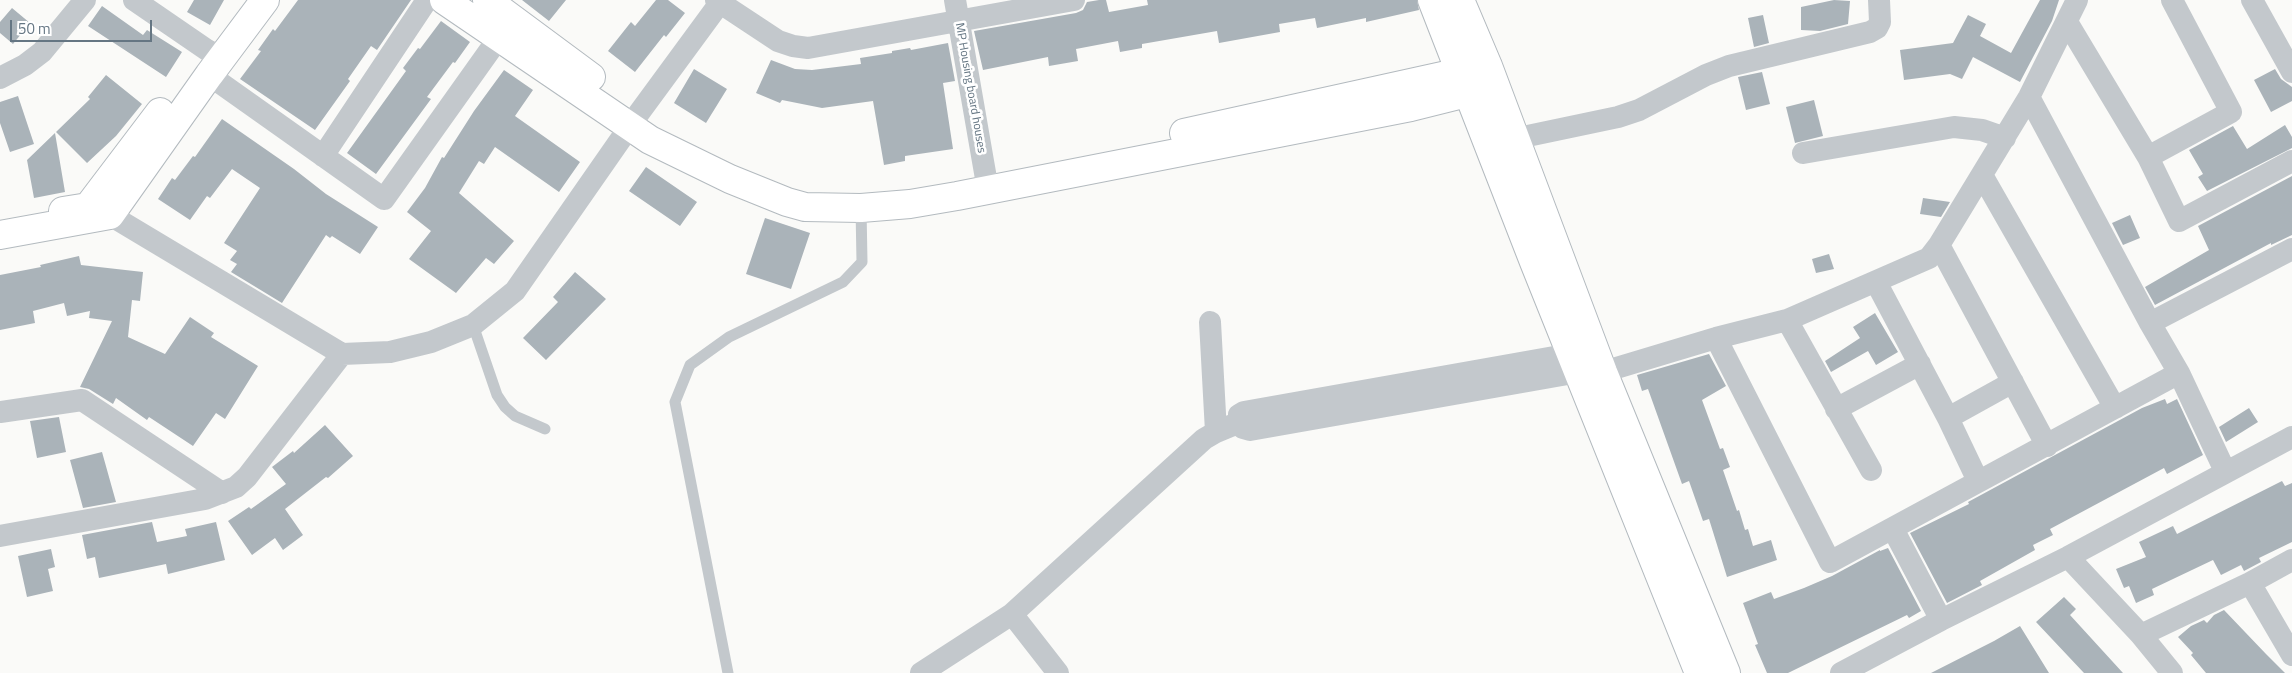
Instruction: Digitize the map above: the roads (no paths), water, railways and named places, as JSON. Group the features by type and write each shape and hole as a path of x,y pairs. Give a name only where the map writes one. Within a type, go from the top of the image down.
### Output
{"street":[{"path":"0,78 25,66 42,52 84,0"},
{"path":"134,0 212,61 322,156 384,199 500,36"},
{"path":"212,61 244,0"},
{"path":"0,235 99,211 212,61 265,0"},
{"path":"322,156 427,0"},
{"path":"444,0 635,119 727,162 785,184 820,192 862,194 987,183 1392,111 1465,83 1491,76"},
{"path":"488,0 635,119 650,140 721,175 787,202 824,208 862,208 910,204 987,183"},
{"path":"0,222 99,211 342,354 390,352 431,342 474,325 515,291 720,1 778,41 808,48 956,10 1074,0"},
{"path":"1432,0 1465,83 1501,142 1584,370 1726,673"},
{"path":"1460,0 1491,76 1501,142 1698,673"},
{"path":"1501,142 1618,117 1639,110 1706,75 1729,66 1870,32 1877,28 1880,22 1879,0"},
{"path":"2148,157 2231,112 2172,0"},
{"path":"2252,0 2285,40 2292,72"},
{"path":"929,671 1012,614 1204,439 1240,422 1243,428 1250,430 1584,370 1787,320 1928,258 1940,245 2005,138 2029,97 2067,22 2081,1"},
{"name":"MP Housing board houses","path":"956,10 987,183"},
{"path":"2067,22 2148,157 2179,221 2292,162"},
{"path":"2029,97 2150,323 2179,373 2225,472"},
{"path":"1803,154 1954,127 1982,130 2005,138"},
{"path":"1982,174 2115,408"},
{"path":"1940,245 2047,446"},
{"path":"2150,323 2292,248"},
{"path":"1876,282 1948,418 1978,481"},
{"path":"1787,320 1871,470"},
{"path":"1210,322 1216,432"},
{"path":"1716,338 1830,562 2179,373"},
{"path":"0,536 205,499 236,487 247,477 342,354"},
{"path":"1836,409 1920,364"},
{"path":"1948,418 2012,382"},
{"path":"0,412 82,400 222,493"},
{"path":"1841,673 1941,620 2068,557 2292,437"},
{"path":"1893,529 1941,620"},
{"path":"2068,557 2141,635 2172,673"},
{"path":"2141,635 2250,584 2292,560"},
{"path":"2250,584 2290,650"},
{"path":"1012,614 1058,673"}],"lane":[{"path":"728,673 675,402 690,365 729,338 843,282 862,262 862,208"},
{"path":"474,325 497,395 505,407 515,416 545,429"}]}
